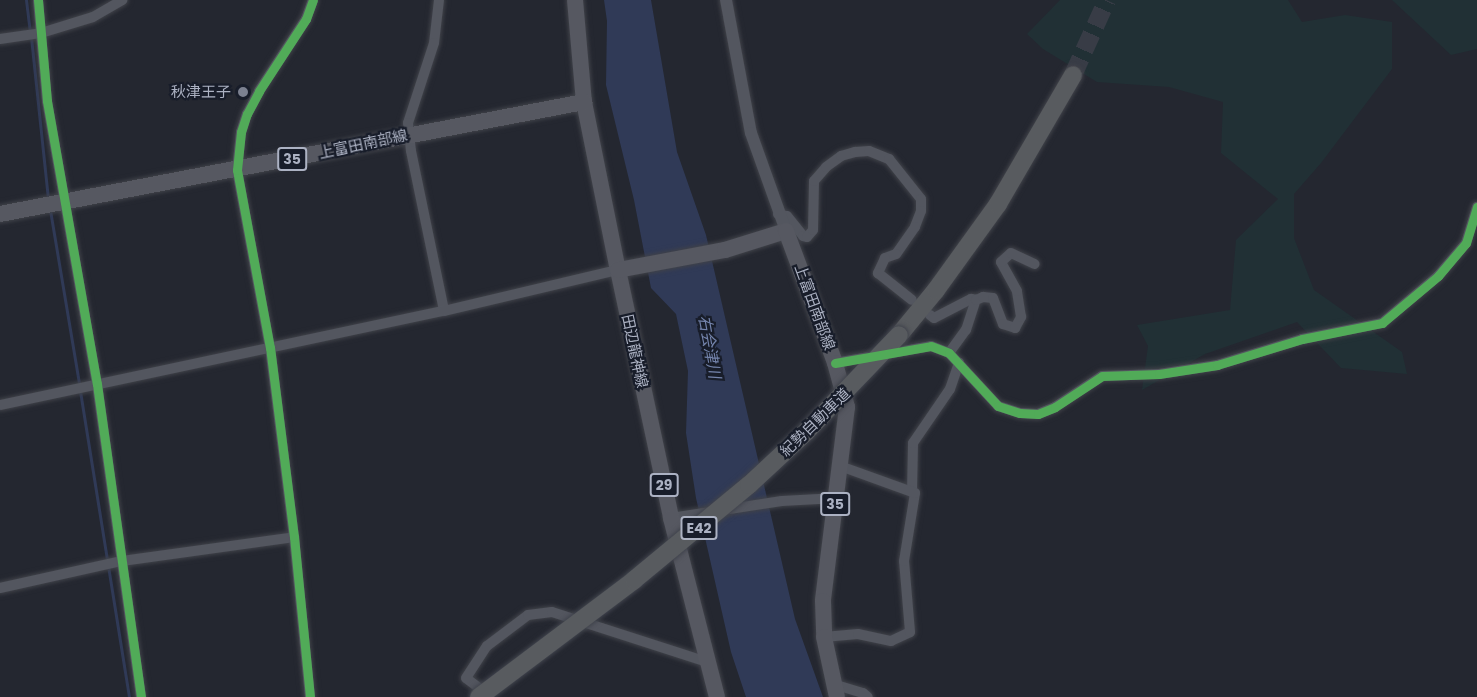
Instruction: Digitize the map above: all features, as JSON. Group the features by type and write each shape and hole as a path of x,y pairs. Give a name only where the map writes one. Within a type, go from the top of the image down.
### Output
{"highway":[{"name":"紀勢自動車道","path":"479,697 634,580 733,499 806,432 899,335 936,290 998,204 1073,75"}],"main road":[{"name":"田辺龍神線","path":"574,0 584,102 624,269 671,518 717,697"},
{"name":"上富田南部線","path":"0,214 584,102"},
{"name":"上富田南部線","path":"786,231 835,363 846,407 823,601 824,637 835,691"},
{"path":"624,269 725,250 786,231"}],"street":[{"path":"38,0 47,101 97,384 141,697"},
{"path":"0,39 41,33 93,17 123,0"},
{"path":"310,697 294,537 270,348 237,170 237,152 247,114 258,90 306,19 313,0"},
{"path":"439,0 434,43 408,123 411,152 444,311"},
{"path":"726,0 751,133 778,214 786,231"},
{"path":"778,214 787,216 802,236 807,237 813,230 814,181 826,167 841,156 855,152 869,151 889,159 921,200 921,211 915,228 896,254 885,258 878,273 912,300"},
{"path":"835,363 931,346 949,353 998,406 1020,413 1038,414 1055,407 1102,376 1159,374 1217,365 1302,339 1382,323 1438,276 1466,243 1477,207"},
{"path":"930,315 934,318 971,298 976,300 983,297 993,298 1004,324 1016,328 1021,318 1017,291 1001,262 1011,253 1035,264"},
{"path":"0,405 444,311 624,269"},
{"path":"949,353 966,330 976,300"},
{"path":"824,637 858,634 891,641 910,632 904,561 915,493 912,492 914,443 950,389 959,363"},
{"path":"840,466 912,492"},
{"path":"671,518 782,501 837,498"},
{"path":"0,588 122,561 294,537"},
{"path":"491,697 466,678 487,646 528,615 552,612 707,662"},
{"path":"835,691 863,693 868,697"}],"shaded area":[{"path":"1060,0 1288,0 1302,22 1345,15 1392,22 1392,69 1321,163 1294,194 1294,238 1314,290 1402,352 1407,374 1341,368 1297,322 1205,354 1142,390 1148,346 1137,325 1230,310 1236,240 1278,199 1221,153 1223,102 1169,87 1097,82 1043,49 1027,34"},
{"path":"1392,0 1477,0 1477,49 1451,55"}],"water":[{"name":"右会津川","path":"604,0 651,0 677,152 706,235 795,619 823,697 746,697 731,652 696,498 686,433 688,371 676,314 651,288 634,200 606,85 607,21"}],"waterway":[{"path":"26,0 30,31"},
{"path":"31,37 48,198"},
{"path":"50,210 79,384"},
{"path":"80,391 129,697"}],"tunnel":[{"path":"1073,75 1107,0"}],"cycle path":[{"path":"38,0 47,101 97,384 141,697"},
{"path":"310,697 294,537 270,348 237,170 241,132 247,114 259,91 306,19 313,0"},
{"path":"835,363 931,346 949,353 998,406 1020,413 1038,414 1055,407 1102,376 1159,374 1217,365 1302,339 1382,323 1438,276 1466,243 1477,207"}],"place":[{"name":"秋津王子","path":"243,92"}]}
